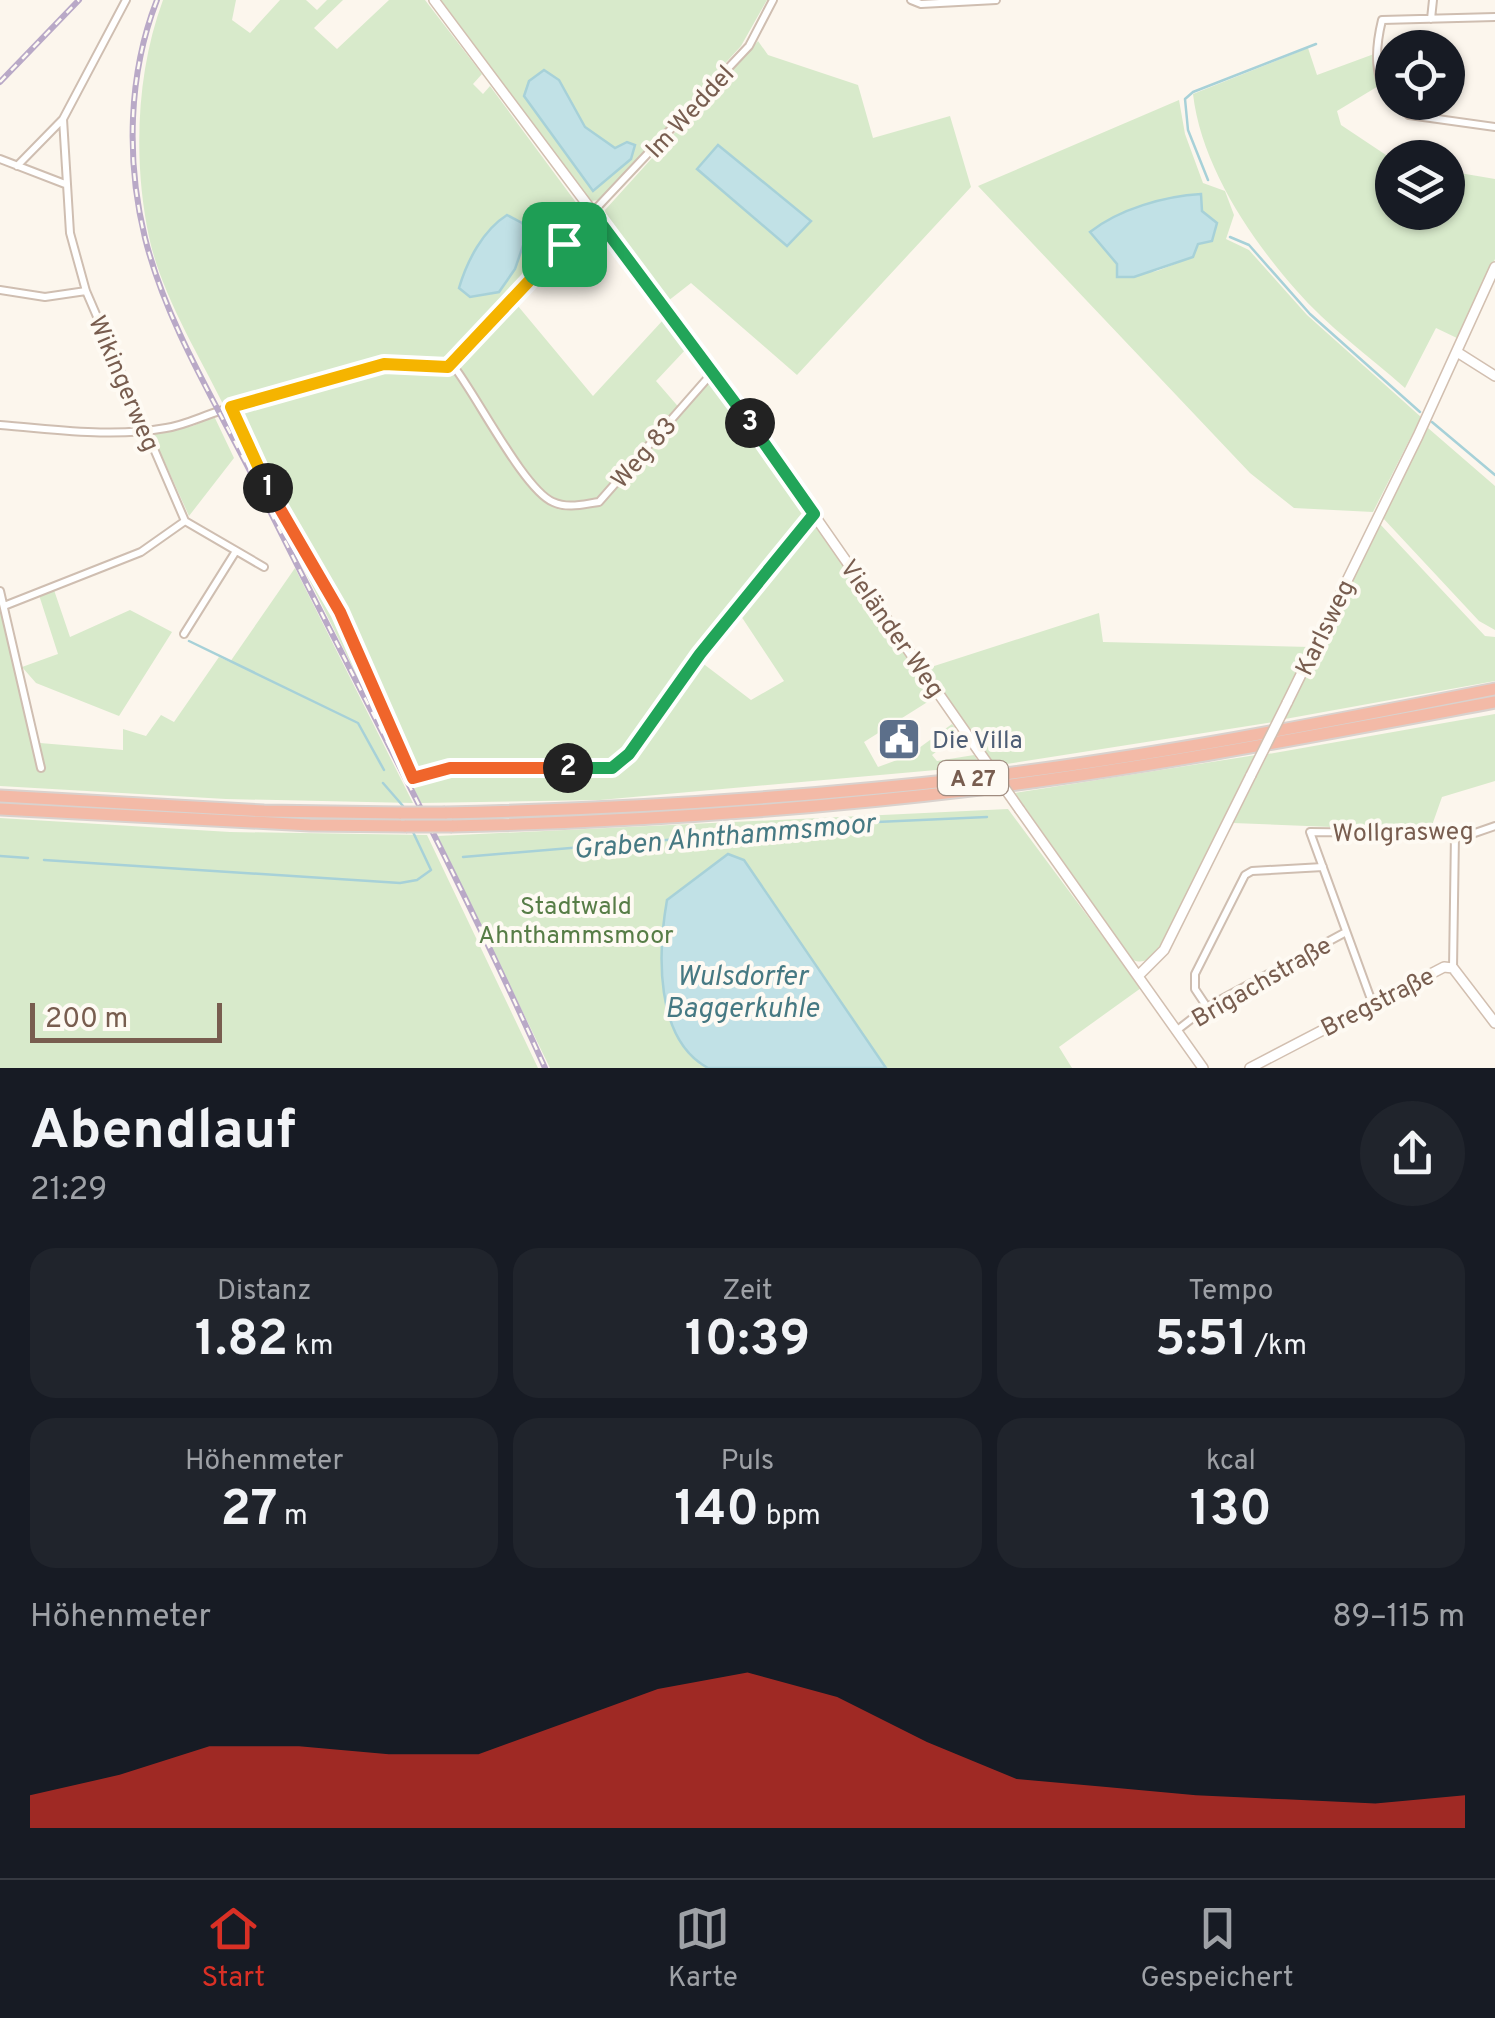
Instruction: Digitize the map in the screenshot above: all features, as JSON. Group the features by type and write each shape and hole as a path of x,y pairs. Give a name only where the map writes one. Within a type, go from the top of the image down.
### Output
{"highway":[{"name":"A 27","path":"0,796 264,811 401,813 713,801 975,778 1128,756 1495,689"},
{"name":"A 27","path":"0,809 310,826 452,826 722,814 983,788 1134,768 1495,702"}],"street":[{"path":"17,166 62,119 126,0"},
{"name":"Vieländer Weg","path":"434,0 713,372 1203,1068"},
{"name":"Im Weddel","path":"452,364 748,46 773,0"},
{"path":"910,0 920,4 996,0"},
{"path":"1432,18 1433,0"},
{"path":"1380,30 1382,20 1495,16"},
{"name":"Wikingerweg","path":"62,119 70,234 86,291 184,521"},
{"path":"1445,120 1495,127"},
{"path":"0,159 65,184"},
{"name":"Karlsweg","path":"1138,976 1164,950 1495,267"},
{"path":"0,290 44,297 86,291"},
{"path":"1456,352 1495,376"},
{"path":"0,424 105,434 145,431 192,423 231,407 384,364 452,364"},
{"name":"Weg 83","path":"452,364 534,488 551,502 569,506 600,502 713,372"},
{"path":"231,407 261,476 340,612 413,778 450,768 612,768 629,754 700,654 814,514"},
{"path":"4,606 141,552 184,521 264,567"},
{"path":"184,634 236,551"},
{"path":"0,591 40,768"},
{"name":"Wollgrasweg","path":"1322,867 1310,832 1472,834 1495,826"},
{"path":"1455,834 1453,968 1491,1010 1495,1023"},
{"path":"1207,1007 1195,988 1194,974 1239,883 1252,871 1322,867 1372,1002"},
{"name":"Brigachstraße","path":"1176,1031 1207,1007 1346,932"},
{"name":"Bregstraße","path":"1250,1068 1435,969 1453,968"}],"green space":[{"path":"163,0 236,0 232,20 250,33 280,0 306,0 317,10 327,0 343,0 314,28 337,49 389,0 425,0 482,74 473,84 483,94 490,86 586,216 448,362 383,362 224,406 163,281 144,208 139,148 142,87"},
{"path":"441,0 767,0 741,46 600,200 591,201"},
{"path":"758,41 768,55 858,85 873,138 950,116 971,187 797,375 691,283 668,301 606,219 605,210"},
{"path":"1308,48 1317,75 1374,54 1375,88 1337,111 1341,125 1375,148 1375,230 1465,230 1465,174 1495,179 1495,259 1459,339 1436,328 1405,388 1321,316 1278,269 1245,223 1217,173 1193,94"},
{"path":"1179,100 1185,134 1203,183 1225,191 1234,215 1226,239 1249,250 1307,315 1421,417 1373,512 1294,508 1250,473 978,186","holes":["1186,195 1216,223 1198,244 1193,257 1157,271 1117,277 1117,265 1091,231 1126,212"]},
{"path":"513,300 593,396 664,319 687,348 656,381 682,411 711,381 750,430 937,696 864,742 878,767 908,756 952,724 959,734 932,755 937,761 974,755 981,766 600,800 420,803 227,414 384,367 455,369","holes":["739,613 784,681 751,700 701,662"]},
{"path":"214,416 234,458 189,516 152,434 193,426"},
{"path":"1428,428 1495,486 1495,630 1479,621 1382,517"},
{"path":"1379,523 1485,636 1495,637 1495,681 1285,719"},
{"path":"295,568 413,803 226,799 0,786 0,602 43,762 40,743 123,750 123,729 146,736 161,715 174,722 219,657 230,662"},
{"path":"54,590 70,637 130,610 172,632 119,716 36,683 22,667 58,654 39,595"},
{"path":"1099,613 1103,642 1310,647 1273,722 994,766 928,668"},
{"path":"1495,714 1495,781 1442,797 1430,831 1233,823 1268,754"},
{"path":"1256,755 1163,941 1143,961 1133,960 1015,793"},
{"name":"Stadtwald Ahnthammsmoor","path":"1008,809 1141,988 1059,1047 1072,1068 886,1068 744,860 728,854 667,899 699,1064 708,1068 550,1068 437,836"},
{"name":"Stadtwald Ahnthammsmoor","path":"0,818 230,832 427,835 538,1068 0,1068"}],"water":[{"path":"544,70 559,80 585,127 615,148 627,142 635,145 631,159 593,191 524,96 529,81"},
{"path":"718,145 811,221 787,246 697,169"},
{"path":"1201,194 1202,211 1217,223 1212,241 1198,244 1193,257 1134,277 1117,277 1117,264 1090,232 1143,205"},
{"path":"507,215 528,231 515,269 499,292 470,297 459,288 466,267 483,238"},
{"name":"Wulsdorfer Baggerkuhle","path":"728,854 744,860 886,1068 708,1068 690,1055 669,1016 664,992 662,944 667,900"}],"waterway":[{"path":"1208,180 1188,130 1185,99 1193,92 1316,44"},
{"path":"1230,237 1249,245 1310,314 1420,412"},
{"path":"1432,422 1495,475"},
{"path":"189,641 358,723 384,770"},
{"path":"383,783 403,806"},
{"name":"Graben Ahnthammsmoor","path":"463,857 789,826 987,817"},
{"name":"Graben Ahnthammsmoor","path":"44,860 400,883 417,880 431,870 413,832"},
{"name":"Graben Ahnthammsmoor","path":"0,856 28,858"}],"railway":[{"path":"0,82 79,0"},
{"path":"157,0 140,58 133,118 139,209 155,272 198,371 443,853 545,1068"}],"place":[{"name":"Die Villa","path":"899,739"}],"route":[{"path":"594,214 814,514 700,654 629,754 612,768 450,768 413,778 340,612 261,476 231,407 384,364 448,367 564,244 594,214"}]}
